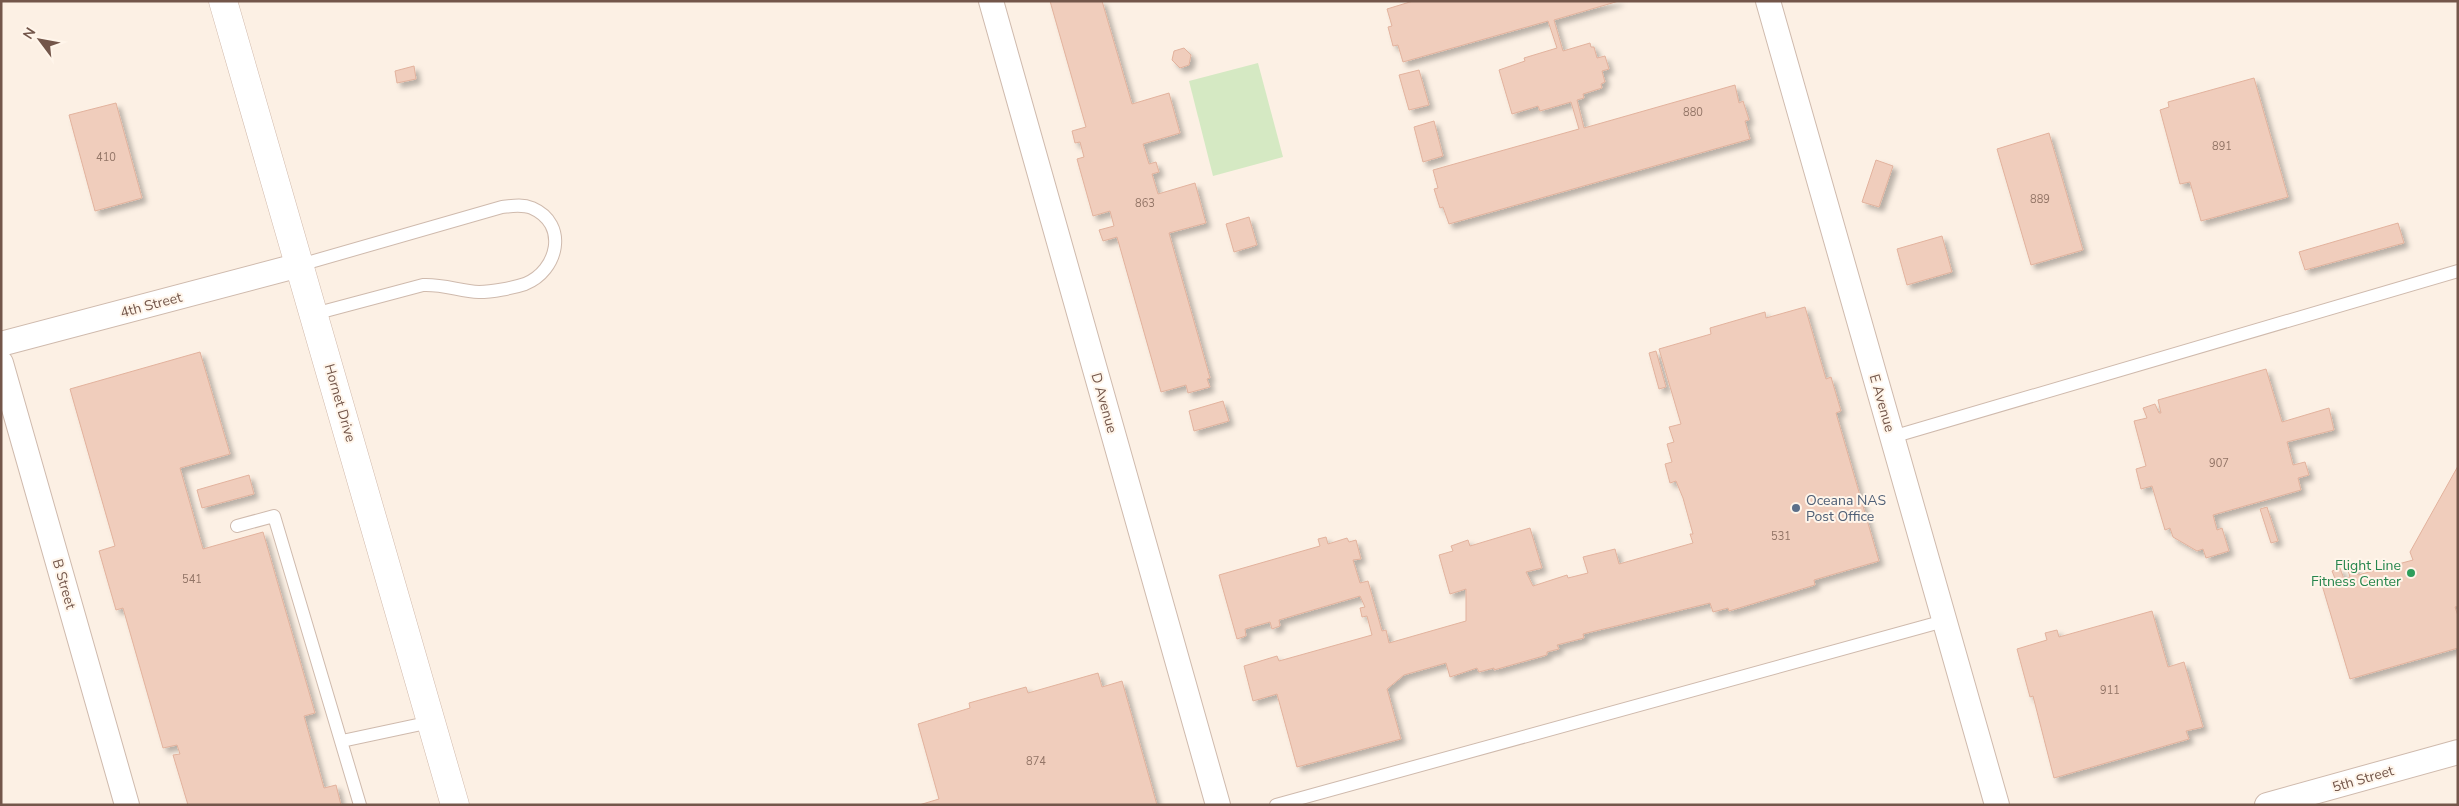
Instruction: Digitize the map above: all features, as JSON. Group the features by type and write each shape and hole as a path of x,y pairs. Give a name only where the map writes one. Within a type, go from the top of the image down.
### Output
{"main road":[{"name":"Hornet Drive","path":"223,1 454,805"}],"street":[{"name":"D Avenue","path":"991,1 1218,805"},
{"name":"E Avenue","path":"1768,1 1997,805"},
{"name":"4th Street","path":"1,344 300,266"},
{"name":"B Street","path":"1,363 127,805"},
{"name":"5th Street","path":"2267,805 2458,752"}],"lane":[{"path":"300,266 502,206 521,205 532,208 548,219 556,236 555,249 550,264 537,277 524,284 480,292 439,284 423,286 314,314"},
{"path":"1892,437 2458,270"},
{"path":"237,526 274,516 360,805"},
{"path":"1276,805 1944,621"},
{"path":"342,741 431,722"}],"green space":[{"path":"1258,63 1283,157 1213,176 1189,81"}],"building":[{"path":"1050,1 1102,1 1132,104 1169,93 1180,133 1143,144 1149,164 1156,162 1159,172 1152,174 1158,194 1195,183 1206,223 1169,233 1210,378 1207,379 1210,387 1188,393 1186,385 1161,392 1117,237 1103,241 1099,230 1114,226 1110,211 1093,216 1077,159 1084,157 1080,142 1075,143 1072,131 1086,127"},
{"path":"1413,1 1619,1 1554,20 1563,51 1590,43 1591,47 1594,47 1597,58 1605,56 1609,69 1602,71 1605,82 1601,84 1602,88 1583,94 1584,98 1577,100 1584,128 1735,85 1739,103 1743,101 1749,120 1745,121 1750,139 1449,224 1443,207 1440,208 1434,189 1438,188 1433,170 1579,129 1571,102 1540,111 1538,106 1512,114 1499,70 1525,61 1524,58 1557,48 1548,21 1403,62 1398,45 1393,46 1388,27 1392,26 1387,9"},
{"path":"1184,48 1191,55 1189,65 1180,68 1172,60 1174,51"},
{"path":"414,66 416,79 397,83 395,71"},
{"path":"1419,70 1429,105 1409,110 1399,75"},
{"path":"2254,78 2288,197 2201,221 2190,182 2180,184 2160,110 2169,107 2168,102"},
{"path":"116,103 142,198 95,211 69,115"},
{"path":"1434,121 1443,156 1423,162 1414,127"},
{"path":"2049,133 2083,250 2031,265 1997,149"},
{"path":"1876,160 1893,166 1879,207 1862,202"},
{"path":"1249,217 1257,245 1234,252 1226,224"},
{"path":"2398,223 2404,243 2305,270 2299,252"},
{"path":"1942,236 1952,272 1907,285 1897,249"},
{"path":"1805,307 1826,379 1831,377 1841,411 1836,413 1879,561 1814,580 1815,585 1729,611 1728,608 1713,612 1710,603 1583,634 1584,638 1557,645 1559,649 1547,652 1547,655 1494,670 1494,668 1479,672 1477,668 1450,677 1446,663 1404,675 1387,689 1401,739 1297,767 1277,694 1253,701 1244,666 1277,656 1279,661 1372,635 1367,616 1362,617 1360,608 1365,607 1360,596 1279,620 1280,626 1272,629 1270,622 1245,629 1246,636 1237,639 1219,575 1320,546 1318,539 1326,537 1328,544 1347,538 1349,542 1356,540 1361,559 1353,560 1360,583 1368,581 1382,631 1386,630 1389,643 1466,621 1466,589 1450,594 1439,555 1453,551 1451,546 1468,540 1470,546 1530,528 1542,568 1526,572 1533,586 1567,575 1568,578 1588,573 1583,557 1615,549 1619,564 1693,543 1690,534 1693,534 1683,498 1676,481 1670,483 1665,464 1672,462 1667,444 1674,442 1669,427 1681,424 1659,349 1711,334 1710,328 1765,312 1766,318"},
{"path":"1656,351 1666,387 1659,389 1649,353"},
{"path":"200,352 230,454 180,468 203,549 263,532 315,713 304,716 324,788 336,785 341,805 188,805 173,755 180,754 177,745 163,748 123,608 116,610 99,551 115,546 70,389"},
{"path":"2266,369 2282,422 2329,408 2334,430 2287,442 2293,465 2305,462 2309,475 2298,478 2301,490 2213,515 2217,530 2222,528 2229,551 2206,558 2203,549 2197,551 2173,537 2170,528 2165,530 2152,486 2141,489 2136,469 2146,466 2134,421 2147,418 2143,408 2155,404 2159,413 2161,413 2158,400"},
{"path":"1223,401 1229,421 1194,431 1189,411"},
{"name":"Flight Line Fitness Center","path":"2458,466 2458,606 2455,607 2458,616 2458,648 2350,679 2322,585 2336,581 2332,571 2340,568 2344,579 2350,577 2347,567 2354,564 2358,575 2413,560 2410,552"},
{"path":"249,475 254,494 202,508 197,490"},
{"path":"2267,507 2278,541 2271,543 2260,509"},
{"path":"2152,611 2168,667 2184,662 2203,727 2186,731 2189,739 2054,778 2033,696 2030,697 2017,649 2047,640 2045,633 2057,630 2059,637"},
{"path":"1098,673 1102,687 1122,681 1157,805 919,805 939,799 918,724 970,708 969,703 1026,687 1028,693"}],"place":[{"name":"Oceana NAS Post Office","path":"1796,508"},
{"name":"Flight Line Fitness Center","path":"2411,573"}]}
